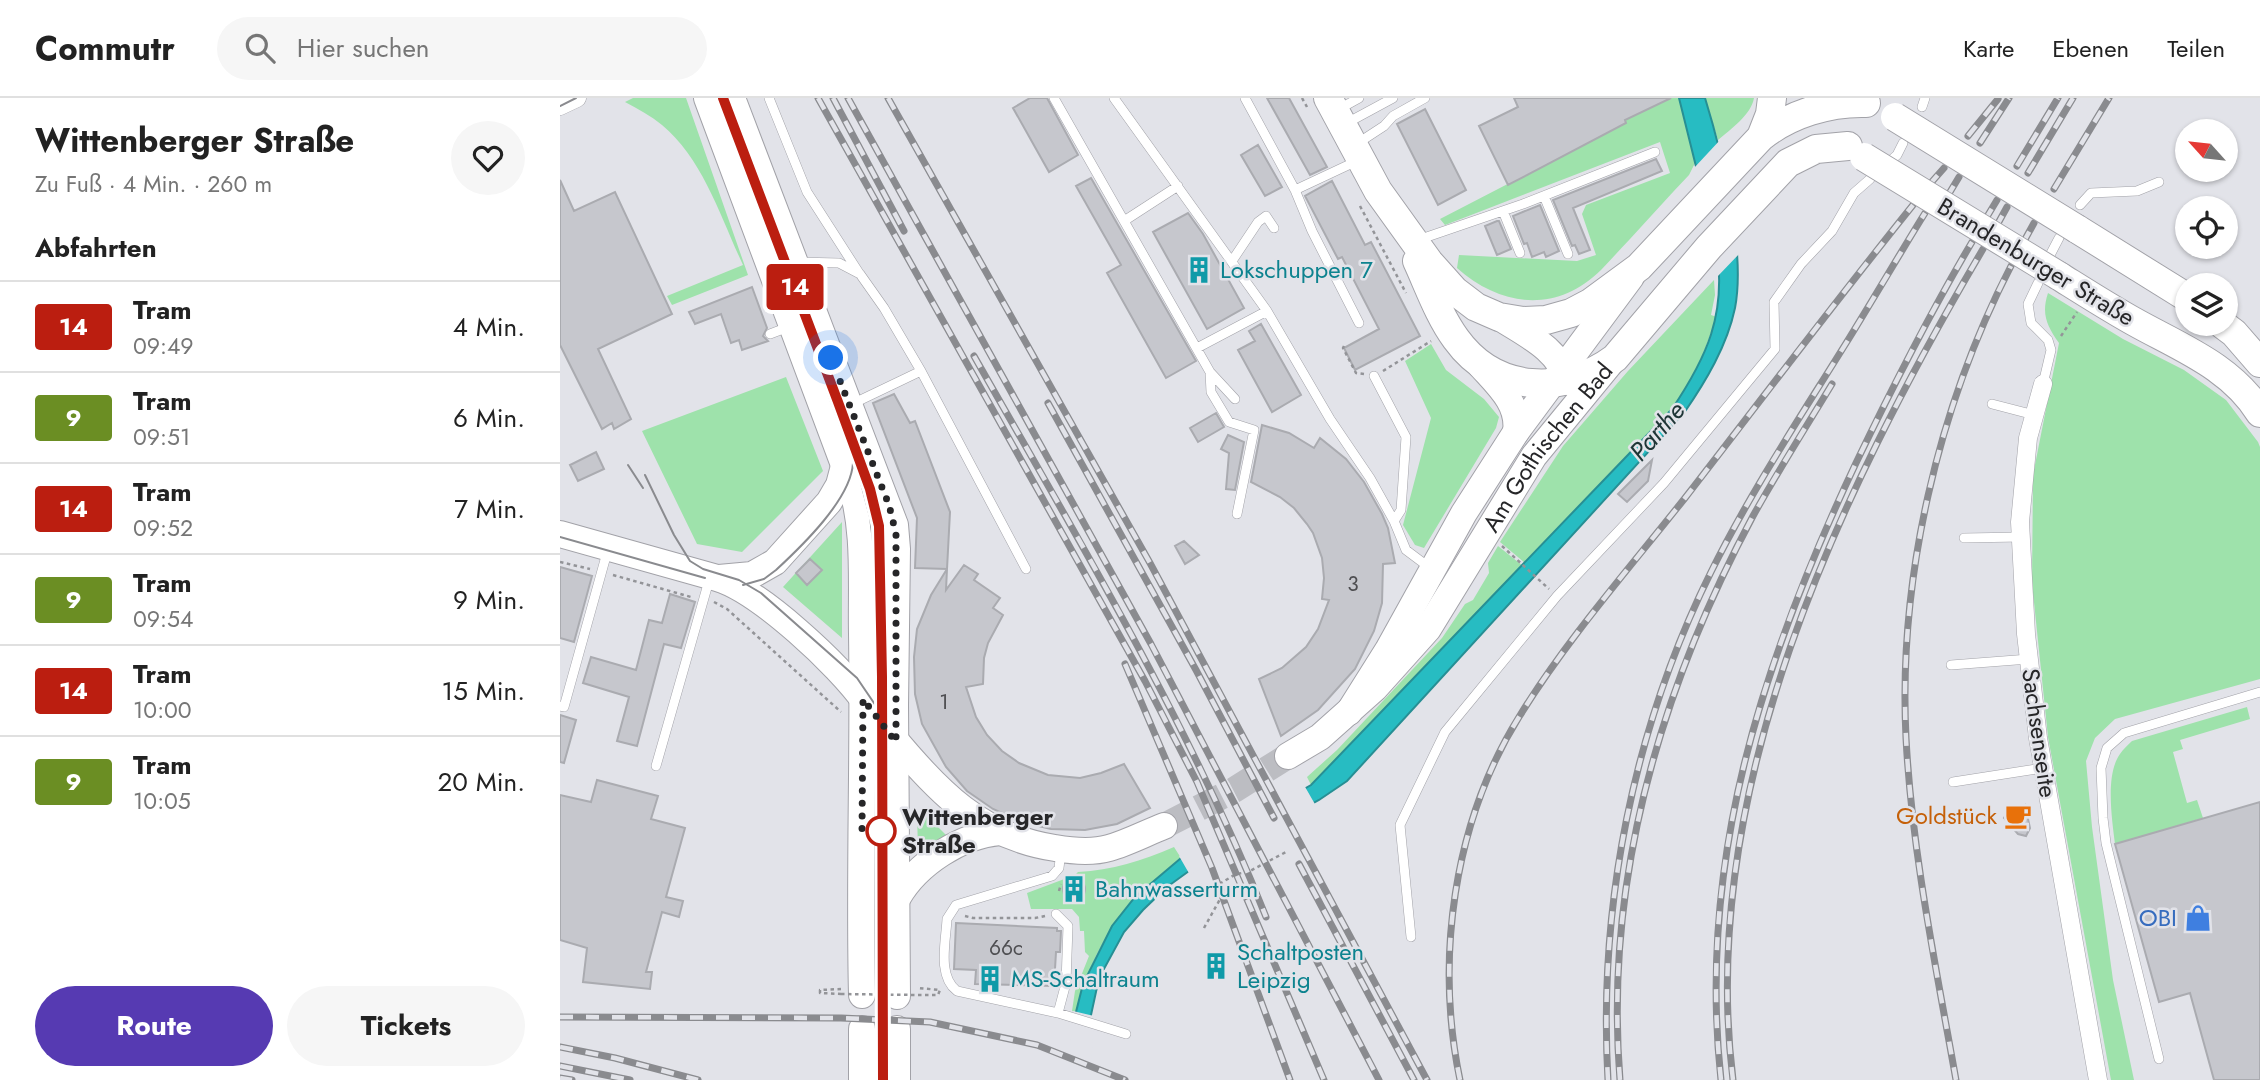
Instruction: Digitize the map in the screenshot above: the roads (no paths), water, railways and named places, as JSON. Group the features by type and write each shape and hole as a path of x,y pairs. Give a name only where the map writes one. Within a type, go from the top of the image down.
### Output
{"main road":[{"path":"707,98 781,330 844,467 854,495 860,530 862,712 848,993"},
{"path":"732,98 793,262 889,505 896,534 898,897 910,993"},
{"name":"Am Gothischen Bad","path":"1761,137 1770,114 1772,98"},
{"name":"Am Gothischen Bad","path":"1349,712 1388,650 1464,513 1516,432 1561,377 1639,267 1761,137 1790,118 1806,102 1838,104 1861,101"},
{"name":"Brandenburger Straße","path":"1861,101 1899,130 2072,224 2175,290"},
{"name":"Am Gothischen Bad","path":"1788,163 1806,102"},
{"name":"Brandenburger Straße","path":"1806,102 1868,161 2048,272 2194,353 2225,374 2260,412"},
{"path":"1341,121 1378,191 1408,236 1466,300 1499,317 1553,353 1569,412"},
{"name":"Am Gothischen Bad","path":"1289,756 1320,737 1398,666 1428,629 1541,447 1709,247 1788,163 1816,149 1868,161"},
{"path":"1408,236 1443,318 1457,342 1476,360 1511,403 1517,415 1516,432"},
{"path":"1499,317 1535,321 1560,317 1590,303 1639,267"},
{"path":"2237,336 2260,363"},
{"path":"1476,360 1525,383 1538,385 1597,370 1615,358"},
{"path":"711,584 748,576 775,562 829,502 837,489 844,467"},
{"path":"560,534 605,560 711,584 739,586 756,597 845,677 862,712 896,742 954,803 980,822 1000,832 1039,846 1107,849 1164,826"},
{"path":"898,897 913,877 946,851 975,837 1000,832"},
{"path":"862,1029 862,1080"},
{"path":"897,1029 897,1080"}],"street":[{"path":"560,106 578,98"},
{"name":"Sachsenseite","path":"2043,384 2028,438 2020,522 2029,659 2043,768 2098,1080"}],"lane":[{"path":"769,98 807,192 884,308 921,371 1026,569"},
{"path":"1054,98 1210,372 1235,399"},
{"path":"1114,98 1267,311 1330,419 1370,478 1394,521 1406,550 1432,569"},
{"path":"1245,98 1295,190 1311,231 1359,323"},
{"path":"1295,190 1341,121 1393,98"},
{"path":"1341,121 1384,126 1393,116 1424,98"},
{"path":"1411,937 1400,825 1445,732 1557,596 1664,483 1775,349 1774,302 1801,264 1832,230 1854,193 1868,161 1897,155 1899,130"},
{"path":"1408,236 1503,211 1655,152"},
{"path":"2043,384 2051,350 2048,340 2031,323 2028,304 2048,272 2072,224 2091,193 2137,191 2159,182"},
{"path":"1124,221 1178,186"},
{"path":"1544,196 1568,254"},
{"path":"1503,211 1520,253"},
{"path":"1232,261 1258,222 1266,216 1274,228"},
{"path":"793,262 839,263 860,274"},
{"path":"1197,348 1267,311"},
{"path":"849,406 921,371"},
{"path":"1210,372 1211,392 1229,422 1254,430 1237,514"},
{"path":"1374,376 1406,438 1401,510 1394,521"},
{"path":"1992,404 2034,415"},
{"path":"1964,538 2021,537"},
{"path":"560,706 564,707 605,560"},
{"path":"656,766 711,584"},
{"path":"1951,665 2029,659"},
{"path":"2159,1059 2106,843 2101,768 2107,748 2124,733 2260,692"},
{"path":"1953,782 2043,768"},
{"path":"1061,849 1059,868 1052,876 956,905 947,919 945,970 949,985 957,990 1058,1013 1126,1034"},
{"path":"1056,914 1068,926 1066,983 1058,1013"}],"water":[{"name":"Parthe","path":"1679,98 1705,98 1725,174 1735,231 1738,285 1735,308 1715,363 1700,388 1684,413 1347,781 1319,800 1189,871 1143,910 1124,932 1099,978 1071,1080 1076,1012 1083,984 1112,926 1135,897 1181,858 1311,785 1672,409 1684,390 1711,334 1719,295 1719,274 1717,251"}],"tunnel":[{"path":"1164,826 1234,790 1288,756"}],"tram line":[{"path":"560,106 576,98"},
{"path":"717,98 860,479 870,517 875,558 879,996"},
{"name":"14","path":"723,98 870,489 879,526 883,1080"},
{"path":"743,585 764,579 776,570 824,521 844,492 853,463"},
{"path":"628,465 643,488"},
{"path":"645,475 674,535 690,561 703,569 739,580 761,593 857,678 876,706"},
{"path":"560,537 705,578"},
{"path":"878,1080 879,1028"}],"railway":[{"path":"818,98 1145,681 1197,782 1324,1080"},
{"path":"833,98 904,231"},
{"path":"848,98 1151,644 1379,1080"},
{"path":"888,98 1150,563 1427,1080"},
{"path":"1980,143 2009,98"},
{"path":"2017,166 2058,98"},
{"path":"2028,173 2073,98"},
{"path":"2054,189 2109,98"},
{"path":"1968,136 1998,99"},
{"path":"1929,185 1944,168"},
{"path":"1947,197 1959,177"},
{"path":"1985,220 1997,200"},
{"path":"1460,1080 1449,988 1455,893 1478,802 1496,758 1519,717 1578,632 1913,205"},
{"path":"1996,227 2007,207"},
{"path":"1608,1080 1606,1015 1616,884 1626,820 1641,756 1661,693 1711,572 1743,512 1925,213"},
{"path":"2023,243 2034,223"},
{"path":"1721,1080 1716,998 1719,918 1729,840 1745,762 1766,687 1792,611 1856,463 1912,351 1972,242"},
{"path":"1733,1080 1728,971 1737,861 1758,753 1790,647 1831,543 1878,441 1929,343 1983,249"},
{"path":"1956,1080 1926,910 1909,781 1905,678 1909,617 1916,556 1944,435 1985,320 2011,266"},
{"path":"974,356 1092,562 1167,702 1202,772 1266,917"},
{"path":"1620,1080 1617,1005 1621,932 1631,860 1646,788 1666,718 1691,649 1720,582 1753,516 1832,384"},
{"path":"1048,403 1196,670 1274,818"},
{"path":"1125,664 1212,868 1290,1080"},
{"path":"1299,864 1414,1080"},
{"path":"560,1017 841,1018 930,1022 1037,1045 1125,1080"},
{"path":"560,1047 698,1080"},
{"path":"560,1066 630,1080"},
{"path":"560,1078 572,1080"}],"place":[{"name":"Lokschuppen 7","path":"1199,270"},
{"name":"Goldstück","path":"2018,816"},
{"name":"Wittenberger Straße","path":"881,831"},
{"name":"Bahnwasserturm","path":"1074,889"},
{"name":"OBI","path":"2198,918"},
{"name":"Schaltposten Leipzig","path":"1216,966"},
{"name":"MS-Schaltraum","path":"990,979"}]}
